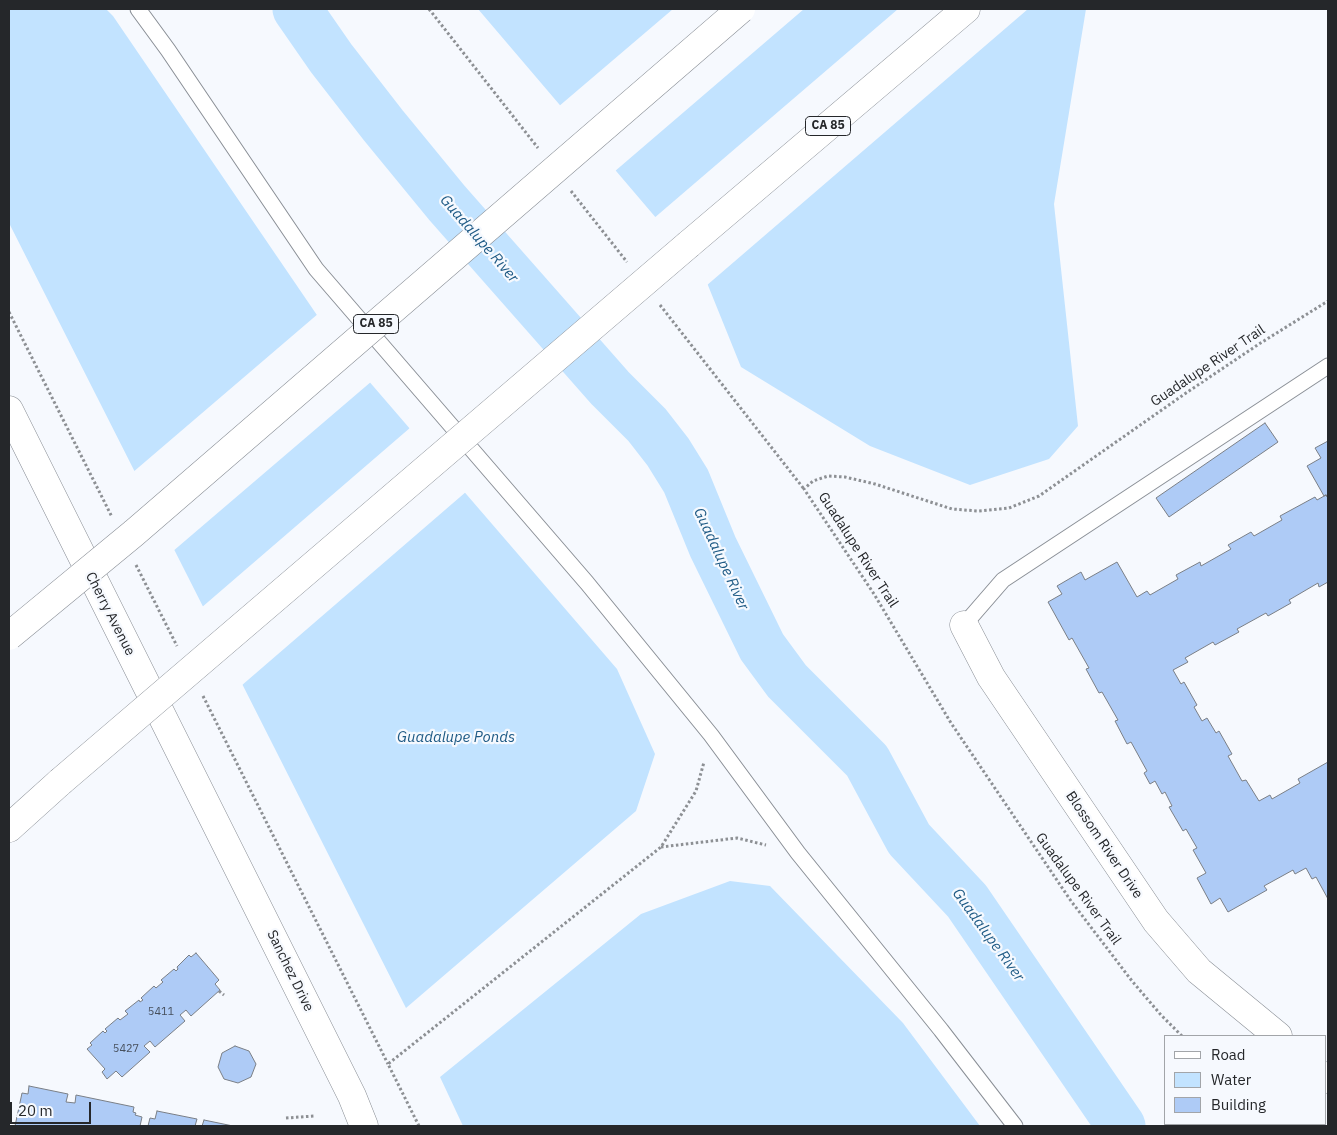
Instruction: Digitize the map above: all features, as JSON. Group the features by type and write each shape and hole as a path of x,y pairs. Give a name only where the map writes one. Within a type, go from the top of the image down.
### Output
{"main road":[{"name":"CA 85","path":"9,636 134,533 741,9"},
{"name":"CA 85","path":"9,828 60,782 187,675 617,304 966,9"},
{"name":"Cherry Avenue","path":"9,410 212,817"},
{"name":"Blossom River Drive","path":"964,625 991,676 1156,921 1199,971 1277,1035"},
{"name":"Sanchez Drive","path":"212,817 352,1096 364,1126"}],"lane":[{"path":"138,9 168,50 316,269 587,583 712,735 798,853 941,1030 1015,1126"},
{"path":"964,625 1003,580 1328,366"}],"path":[{"path":"429,9 540,150"},
{"path":"570,190 632,268"},
{"path":"656,300 804,489"},
{"name":"Guadalupe River Trail","path":"1181,1035 1160,1015 1132,981 1071,901 951,723 874,594 804,489 813,481 828,476 845,477 875,484 952,509 978,511 1009,508 1039,496 1194,387 1328,301"},
{"path":"419,1126 388,1064 661,847 696,792 712,735"},
{"path":"661,847 737,838 798,853"},
{"path":"220,991 224,995"},
{"path":"286,1118 314,1116"}],"water":[{"name":"Guadalupe Ponds","path":"9,9 106,9 113,16 336,343 617,669 655,754 636,811 406,1008 9,223"},
{"path":"478,9 1086,9 1054,204 1078,426 1049,459 970,485 870,446 741,367 703,273"},
{"path":"730,881 770,886 903,1023 980,1126 463,1126 440,1077 641,914"}],"pier":[{"path":"673,9 804,9 614,172 558,107"},
{"path":"898,9 1028,9 706,286 701,274 653,219"},
{"path":"319,313 338,342 372,381 172,552 132,473"},
{"path":"411,427 467,491 241,686 201,608"}],"building":[{"path":"1265,423 1278,442 1169,517 1156,498"},
{"path":"1328,441 1328,498 1326,495 1324,496 1307,466 1321,458 1315,448"},
{"path":"1326,495 1328,498 1328,582 1319,587 1318,583 1289,600 1291,603 1268,616 1266,613 1237,629 1239,632 1215,645 1213,642 1185,658 1188,662 1173,670 1181,684 1184,682 1197,705 1194,707 1202,721 1207,718 1216,733 1219,731 1232,754 1228,756 1242,781 1246,780 1259,801 1270,795 1272,799 1300,783 1298,779 1328,762 1328,899 1316,877 1312,879 1306,868 1295,874 1293,870 1264,886 1267,890 1228,912 1220,898 1211,904 1197,878 1206,873 1193,850 1197,848 1186,829 1183,831 1169,807 1172,806 1165,792 1162,794 1155,781 1150,784 1144,773 1147,771 1131,742 1127,744 1115,721 1118,720 1102,692 1099,693 1086,669 1089,668 1072,638 1069,640 1048,602 1062,594 1057,586 1081,572 1085,580 1117,562 1137,597 1147,591 1150,595 1178,579 1176,575 1200,562 1201,566 1231,549 1228,545 1251,532 1254,536 1282,520 1280,516 1315,497 1317,500"},
{"path":"196,953 219,980 215,984 220,990 191,1016 186,1010 180,1015 185,1021 155,1047 150,1041 144,1046 150,1052 122,1077 116,1071 107,1079 102,1072 105,1069 87,1049 92,1045 90,1043 103,1031 105,1033 107,1031 105,1029 118,1018 120,1020 128,1014 125,1011 139,1000 140,1002 143,1000 141,998 154,986 156,988 163,982 161,980 174,969 176,971 177,967 189,955 191,957"},
{"path":"235,1046 249,1051 256,1064 251,1077 238,1083 224,1079 218,1067 222,1053"},
{"path":"29,1086 68,1094 66,1102 75,1103 76,1095 134,1107 133,1112 136,1113 135,1115 142,1117 140,1126 15,1126 22,1093 28,1094"},
{"path":"157,1111 197,1119 195,1126 148,1126 150,1118 155,1119"},
{"path":"204,1120 233,1126 202,1126"}],"waterway":[{"name":"Guadalupe River","path":"297,9 331,58 447,203 610,388 647,425 668,452 686,481 713,547 762,647 787,681 867,761 909,839 967,901 1121,1126"}]}
